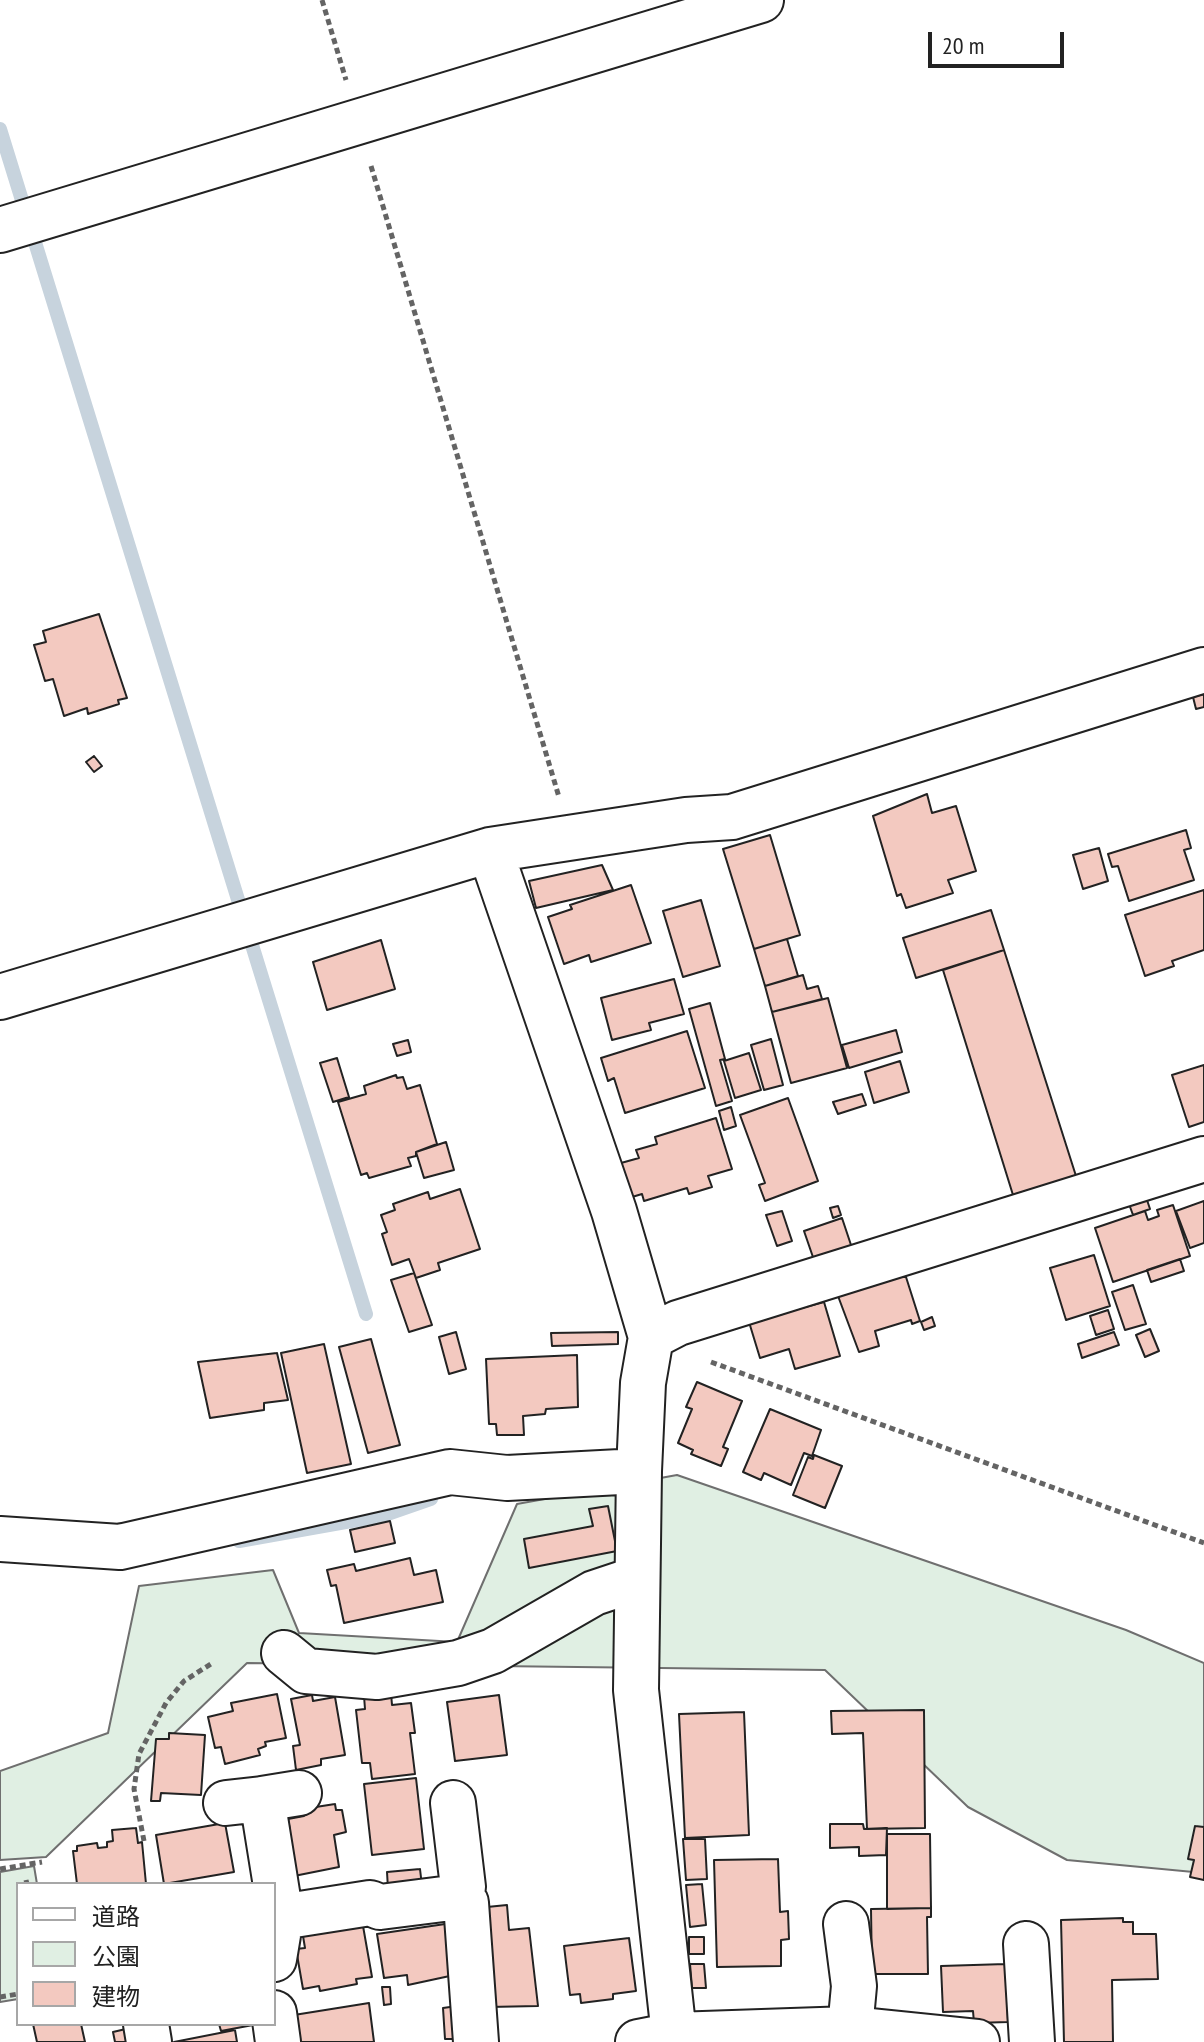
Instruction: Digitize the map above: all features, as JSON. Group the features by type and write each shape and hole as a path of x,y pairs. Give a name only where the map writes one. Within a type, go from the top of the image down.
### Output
{"street":[{"path":"1,230 761,0"},
{"path":"0,997 490,850 686,820 732,817 1204,670"},
{"path":"490,850 614,1211 651,1337 643,1383 639,1471 636,1690 656,2039 850,2029 977,2042"},
{"path":"651,1337 678,1323 1204,1159"},
{"path":"0,1539 120,1547 450,1472 507,1478 639,1471"},
{"path":"284,1653 306,1671 377,1677 458,1663 493,1651 594,1593 636,1579"},
{"path":"263,1798 276,1882"},
{"path":"459,1897 463,1887 465,1826"},
{"path":"276,1884 281,1917 276,1947"},
{"path":"281,1917 370,1903 380,1907 459,1897 466,1903 476,2042"},
{"path":"846,1924 854,1986 850,2029"},
{"path":"1026,1944 1032,2042"}],"path":[{"path":"322,0 572,839"},
{"path":"651,1337 1204,1543"},
{"path":"144,1841 134,1789 139,1754 175,1692 184,1681 214,1662"},
{"path":"0,1869 42,1862"}],"green space":[{"path":"677,1475 1126,1630 1204,1663 1204,1873 1067,1860 968,1807 825,1670 247,1663 46,1857 0,1860 0,1771 108,1733 139,1586 273,1570 299,1633 457,1642 517,1504"},
{"path":"34,1866 37,1882 16,1882 16,1999 0,2002 0,1872"}],"building":[{"path":"99,614 127,698 118,700 119,704 88,714 87,708 64,716 53,679 45,681 34,645 46,642 43,631"},
{"path":"1204,694 1204,707 1196,709 1193,697"},
{"path":"94,756 102,766 94,772 86,762"},
{"path":"927,794 932,813 956,806 976,871 948,880 953,893 906,908 901,894 897,896 873,816"},
{"path":"1186,830 1191,848 1184,850 1194,880 1129,901 1118,866 1112,867 1108,854"},
{"path":"770,835 800,935 754,949 723,849"},
{"path":"1099,848 1108,881 1083,889 1073,855"},
{"path":"602,865 613,890 536,908 529,881"},
{"path":"631,885 651,943 591,962 589,955 564,964 548,917 572,909 570,905"},
{"path":"1204,890 1204,950 1172,961 1174,966 1145,976 1125,915"},
{"path":"701,900 720,966 683,977 663,911"},
{"path":"991,910 1004,950 916,978 903,938"},
{"path":"787,939 798,976 765,986 754,949"},
{"path":"381,940 395,989 327,1010 313,962"},
{"path":"1004,950 1076,1176 1013,1195 943,970"},
{"path":"803,975 807,989 818,986 822,999 772,1012 765,986"},
{"path":"674,979 684,1014 649,1023 651,1030 612,1040 601,998"},
{"path":"828,998 847,1068 791,1083 772,1012"},
{"path":"710,1003 725,1059 720,1060 732,1101 716,1106 689,1009"},
{"path":"896,1030 902,1052 849,1068 842,1045"},
{"path":"687,1031 705,1088 625,1113 614,1078 608,1081 601,1058"},
{"path":"771,1039 783,1085 764,1090 751,1045"},
{"path":"408,1040 411,1052 397,1056 393,1044"},
{"path":"749,1053 761,1090 735,1098 724,1061"},
{"path":"337,1058 349,1097 333,1102 320,1063"},
{"path":"900,1061 909,1092 874,1103 865,1072"},
{"path":"1204,1065 1204,1122 1189,1127 1172,1075"},
{"path":"396,1075 397,1078 403,1077 407,1089 420,1085 437,1144 408,1158 411,1166 369,1178 367,1173 361,1175 338,1102 366,1094 364,1086"},
{"path":"862,1094 866,1105 838,1114 833,1102"},
{"path":"788,1098 818,1181 765,1201 759,1185 765,1183 740,1115"},
{"path":"731,1107 736,1126 724,1130 719,1111"},
{"path":"716,1118 732,1169 708,1176 712,1187 689,1194 687,1188 644,1201 642,1194 632,1197 621,1163 639,1158 636,1150 657,1144 655,1137"},
{"path":"446,1142 454,1170 424,1178 416,1152"},
{"path":"460,1189 480,1249 438,1263 440,1270 416,1278 409,1259 392,1265 382,1234 387,1232 381,1215 395,1210 393,1204 428,1192 430,1199"},
{"path":"1146,1197 1150,1209 1133,1215 1129,1204"},
{"path":"1204,1201 1204,1243 1190,1248 1176,1211"},
{"path":"1173,1205 1190,1256 1113,1282 1095,1228 1145,1211 1148,1220 1159,1216 1157,1210"},
{"path":"838,1206 841,1215 833,1218 830,1208"},
{"path":"782,1211 792,1241 777,1246 766,1215"},
{"path":"842,1218 853,1251 815,1263 804,1231"},
{"path":"1094,1255 1110,1306 1066,1320 1050,1268"},
{"path":"1180,1259 1184,1271 1151,1282 1147,1270"},
{"path":"414,1273 432,1325 409,1332 391,1280"},
{"path":"906,1277 920,1321 912,1324 911,1320 875,1331 879,1346 859,1352 838,1296"},
{"path":"1133,1285 1146,1324 1125,1330 1112,1292"},
{"path":"824,1302 840,1356 795,1369 789,1349 760,1358 749,1322"},
{"path":"1108,1310 1114,1329 1096,1335 1090,1316"},
{"path":"932,1317 935,1326 924,1330 921,1322"},
{"path":"1150,1329 1159,1351 1145,1357 1136,1335"},
{"path":"456,1332 466,1369 449,1374 439,1337"},
{"path":"618,1332 618,1344 552,1346 551,1333"},
{"path":"1114,1332 1119,1345 1082,1358 1078,1344"},
{"path":"371,1339 400,1445 368,1453 339,1347"},
{"path":"324,1344 351,1464 307,1473 281,1353"},
{"path":"277,1353 288,1400 264,1403 264,1410 210,1418 198,1362"},
{"path":"577,1355 578,1407 546,1409 545,1414 523,1416 524,1435 497,1435 496,1424 489,1424 486,1359"},
{"path":"697,1382 742,1401 723,1447 728,1449 721,1466 691,1454 693,1450 678,1443 692,1409 686,1407"},
{"path":"770,1409 821,1430 812,1456 804,1453 791,1485 764,1473 761,1480 743,1472"},
{"path":"814,1455 842,1466 825,1508 793,1495 808,1457 813,1459"},
{"path":"608,1506 617,1551 529,1568 524,1539 593,1526 589,1509"},
{"path":"390,1521 395,1543 355,1552 350,1530"},
{"path":"410,1558 414,1575 436,1570 443,1602 344,1623 336,1585 331,1586 327,1570 354,1564 356,1571"},
{"path":"391,1693 392,1705 411,1703 415,1733 410,1733 415,1774 372,1779 370,1763 362,1763 356,1710 365,1709 364,1696"},
{"path":"277,1694 286,1738 265,1742 266,1746 258,1749 260,1755 225,1764 221,1747 215,1748 208,1717 233,1711 231,1703"},
{"path":"312,1695 313,1701 335,1697 345,1755 321,1759 321,1765 296,1770 293,1746 300,1745 291,1699"},
{"path":"499,1695 507,1755 455,1761 447,1702"},
{"path":"924,1710 925,1828 867,1829 863,1733 832,1734 831,1711"},
{"path":"744,1712 749,1835 685,1838 679,1714"},
{"path":"169,1733 205,1735 201,1795 161,1793 160,1801 151,1801 156,1739 169,1739"},
{"path":"416,1778 424,1849 372,1855 364,1784"},
{"path":"335,1804 336,1810 342,1810 346,1832 334,1835 339,1867 294,1876 285,1830 290,1830 288,1819 304,1816 303,1809"},
{"path":"225,1823 234,1872 164,1882 156,1835"},
{"path":"830,1824 863,1824 864,1829 887,1828 886,1855 859,1856 859,1847 830,1848"},
{"path":"1195,1826 1204,1827 1204,1880 1190,1877 1194,1860 1188,1859"},
{"path":"136,1828 138,1843 142,1842 146,1882 77,1882 73,1851 77,1851 77,1846 97,1843 98,1848 107,1847 107,1842 113,1841 112,1830"},
{"path":"887,1834 930,1834 931,1908 887,1909"},
{"path":"683,1839 705,1839 707,1879 686,1880"},
{"path":"778,1859 780,1912 788,1911 789,1939 781,1940 781,1966 717,1967 714,1860"},
{"path":"420,1869 422,1886 388,1889 387,1872"},
{"path":"702,1884 706,1925 690,1927 686,1885"},
{"path":"507,1905 509,1930 529,1928 538,2006 488,2007 477,1908"},
{"path":"931,1908 931,1917 927,1917 928,1974 872,1974 871,1909"},
{"path":"1123,1918 1123,1922 1133,1922 1133,1934 1156,1934 1158,1979 1112,1980 1113,2042 1064,2042 1061,1920"},
{"path":"452,1923 459,1974 408,1985 407,1975 384,1978 377,1934"},
{"path":"363,1926 372,1977 356,1979 357,1984 320,1991 319,1986 303,1989 296,1949 305,1948 303,1936"},
{"path":"689,1937 704,1937 704,1954 689,1954"},
{"path":"629,1938 636,1991 613,1994 613,1999 581,2003 580,1994 570,1995 564,1946"},
{"path":"690,1964 704,1964 706,1988 692,1988"},
{"path":"1006,1964 1008,2022 974,2023 973,2011 943,2012 941,1966"},
{"path":"382,1987 390,1987 391,2004 384,2005"},
{"path":"369,2003 374,2042 298,2042 294,2015"},
{"path":"457,2006 459,2039 445,2039 443,2008"},
{"path":"33,2026 81,2026 85,2042 37,2042"},
{"path":"220,2026 248,2026 221,2031"},
{"path":"130,2028 133,2042 115,2042 113,2032"},
{"path":"235,2030 237,2042 174,2042"}],"waterway":[{"path":"0,129 366,1314"},
{"path":"239,1541 385,1515 431,1499"}]}
